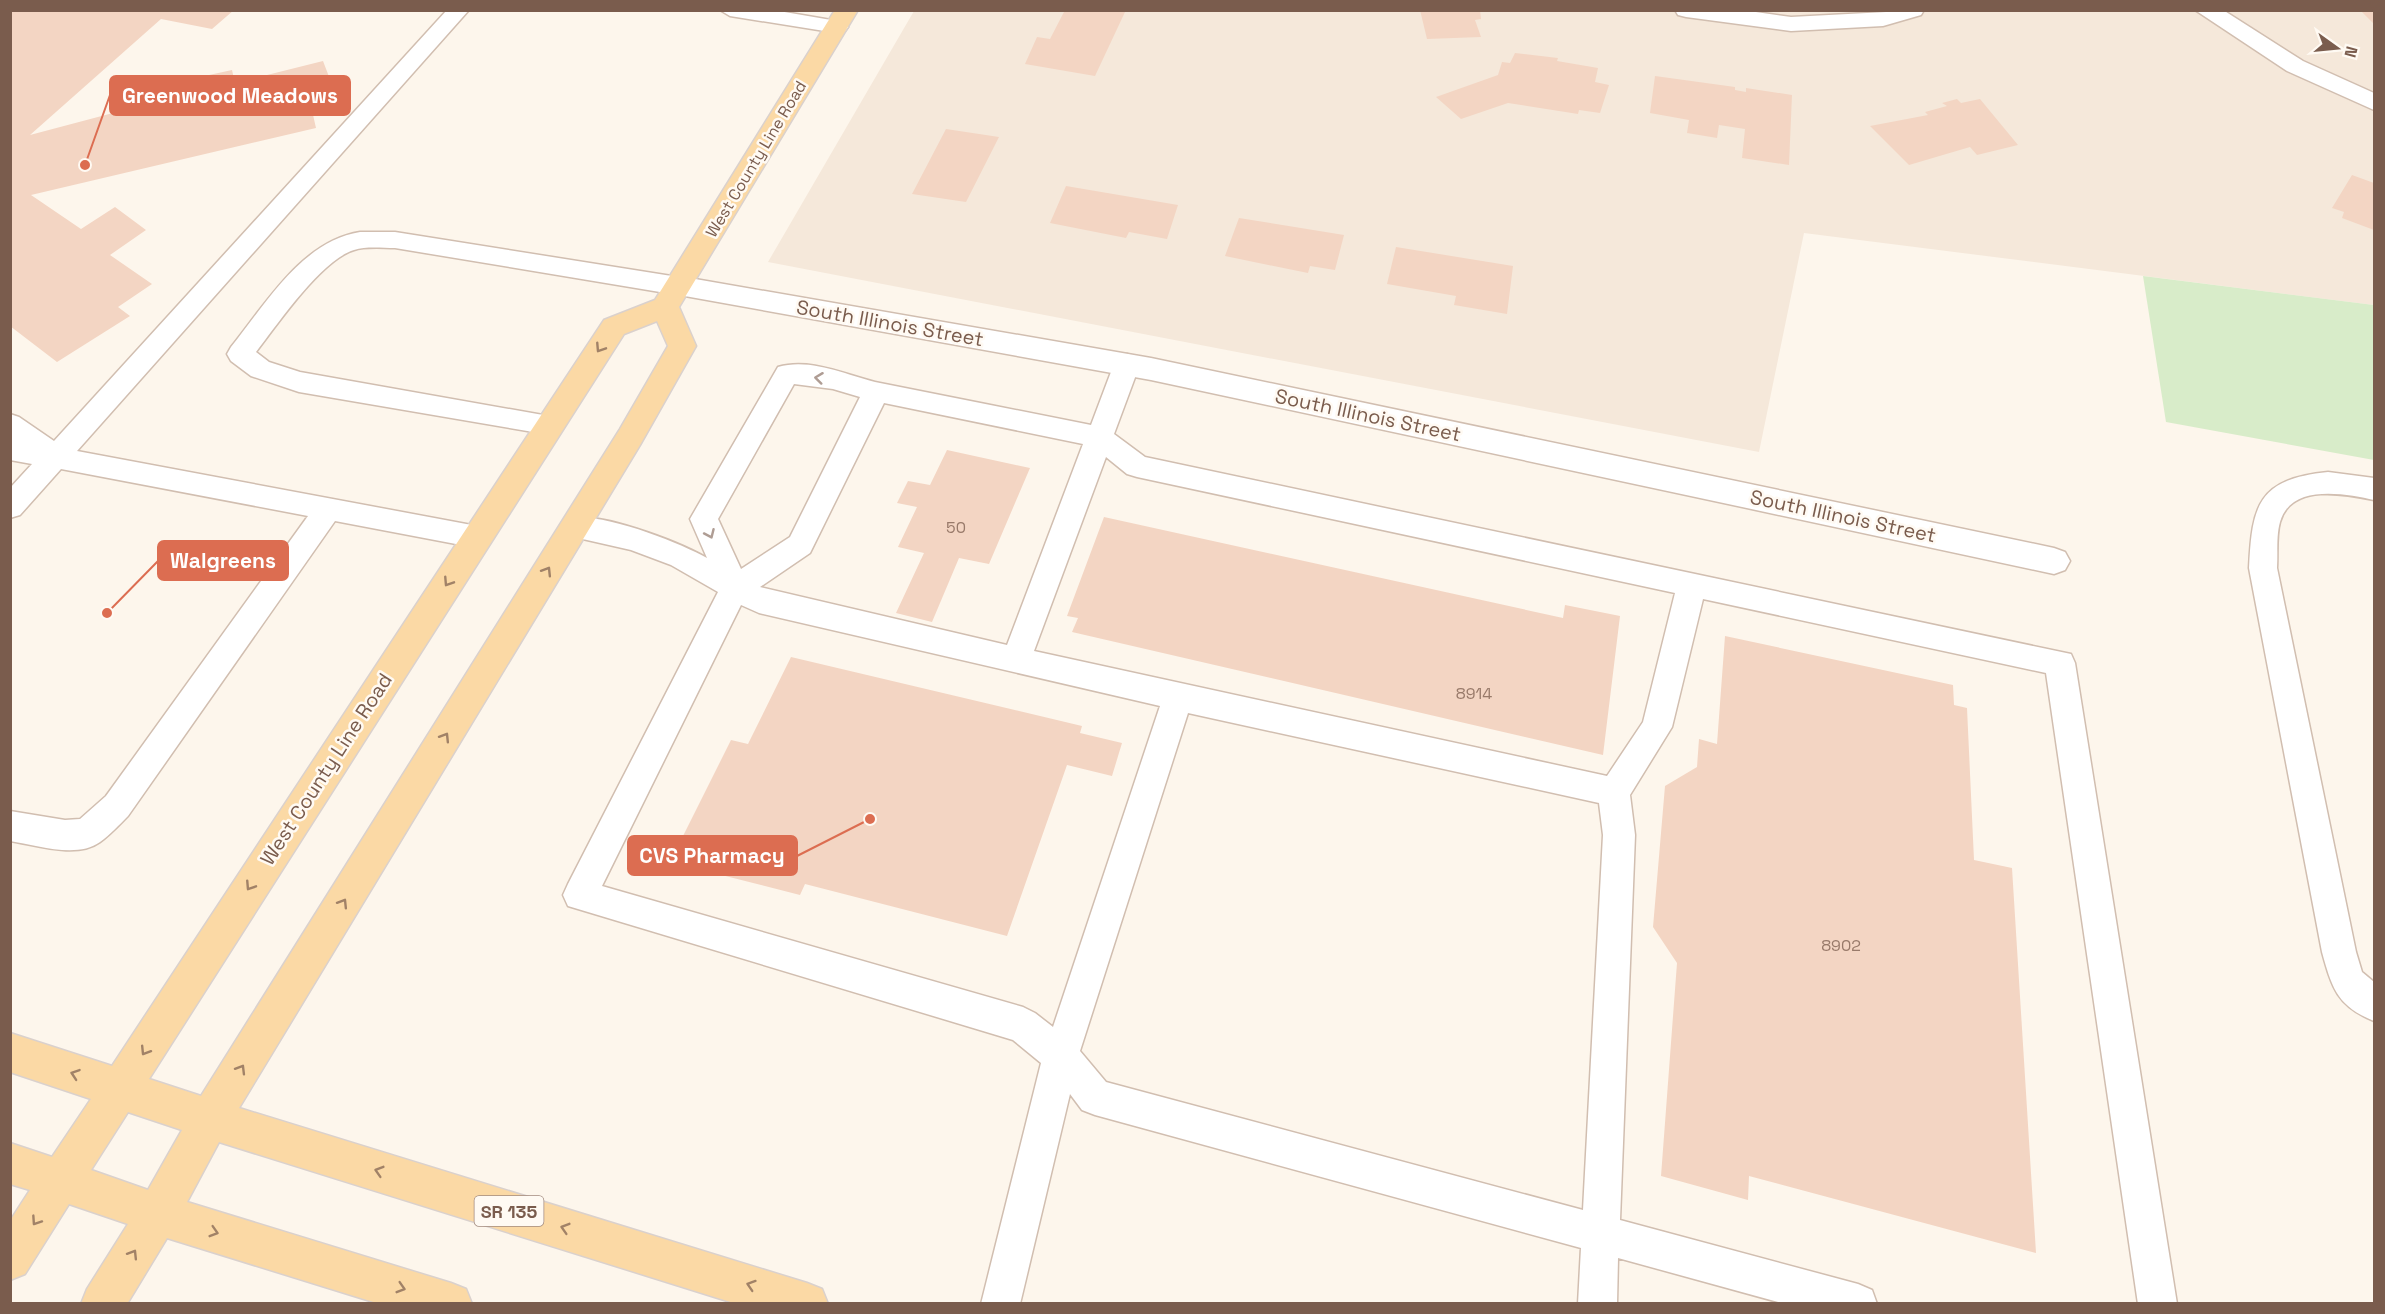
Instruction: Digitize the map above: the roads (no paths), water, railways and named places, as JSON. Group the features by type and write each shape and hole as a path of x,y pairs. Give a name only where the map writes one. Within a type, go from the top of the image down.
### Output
{"main road":[{"name":"West County Line Road","path":"10,1259 62,1183 614,327 671,296 842,19"},
{"path":"102,1304 158,1214 210,1119 575,527 682,346 671,296"},
{"name":"SR 135","path":"10,1052 210,1119 807,1304"},
{"path":"10,1164 158,1214 452,1304"}],"street":[{"path":"1686,10 1791,24 1884,18 1913,10"},
{"path":"2206,10 2295,66 2374,102"},
{"name":"South Illinois Street","path":"671,296 1127,364 2054,561"}],"lane":[{"path":"10,507 459,10"},
{"path":"730,10 842,19"},
{"path":"551,424 299,382 260,369 240,354 314,267 341,245 364,240 395,240 671,296"},
{"path":"1016,660 1127,364"},
{"path":"735,588 704,519 787,374 833,380 876,392 1099,437 1137,466 2060,663 2158,1304"},
{"path":"876,392 800,545 735,588 580,895 1023,1025 1060,1056 1095,1097 1858,1304"},
{"path":"10,424 56,456"},
{"path":"10,449 477,537"},
{"path":"2374,489 2354,483 2332,482 2291,489 2277,500 2266,519 2263,568 2339,952 2348,983 2374,1004"},
{"path":"10,826 65,835 87,833 117,806 329,508"},
{"path":"575,527 643,542 681,557 759,601 1178,697 1614,792"},
{"path":"1597,1304 1619,835 1614,792 1657,727 1692,585"},
{"path":"1000,1304 1060,1056 1178,697"}],"place":[{"name":"Greenwood Meadows","path":"85,165"},
{"name":"Walgreens","path":"107,613"},
{"name":"CVS Pharmacy","path":"870,819"}]}
